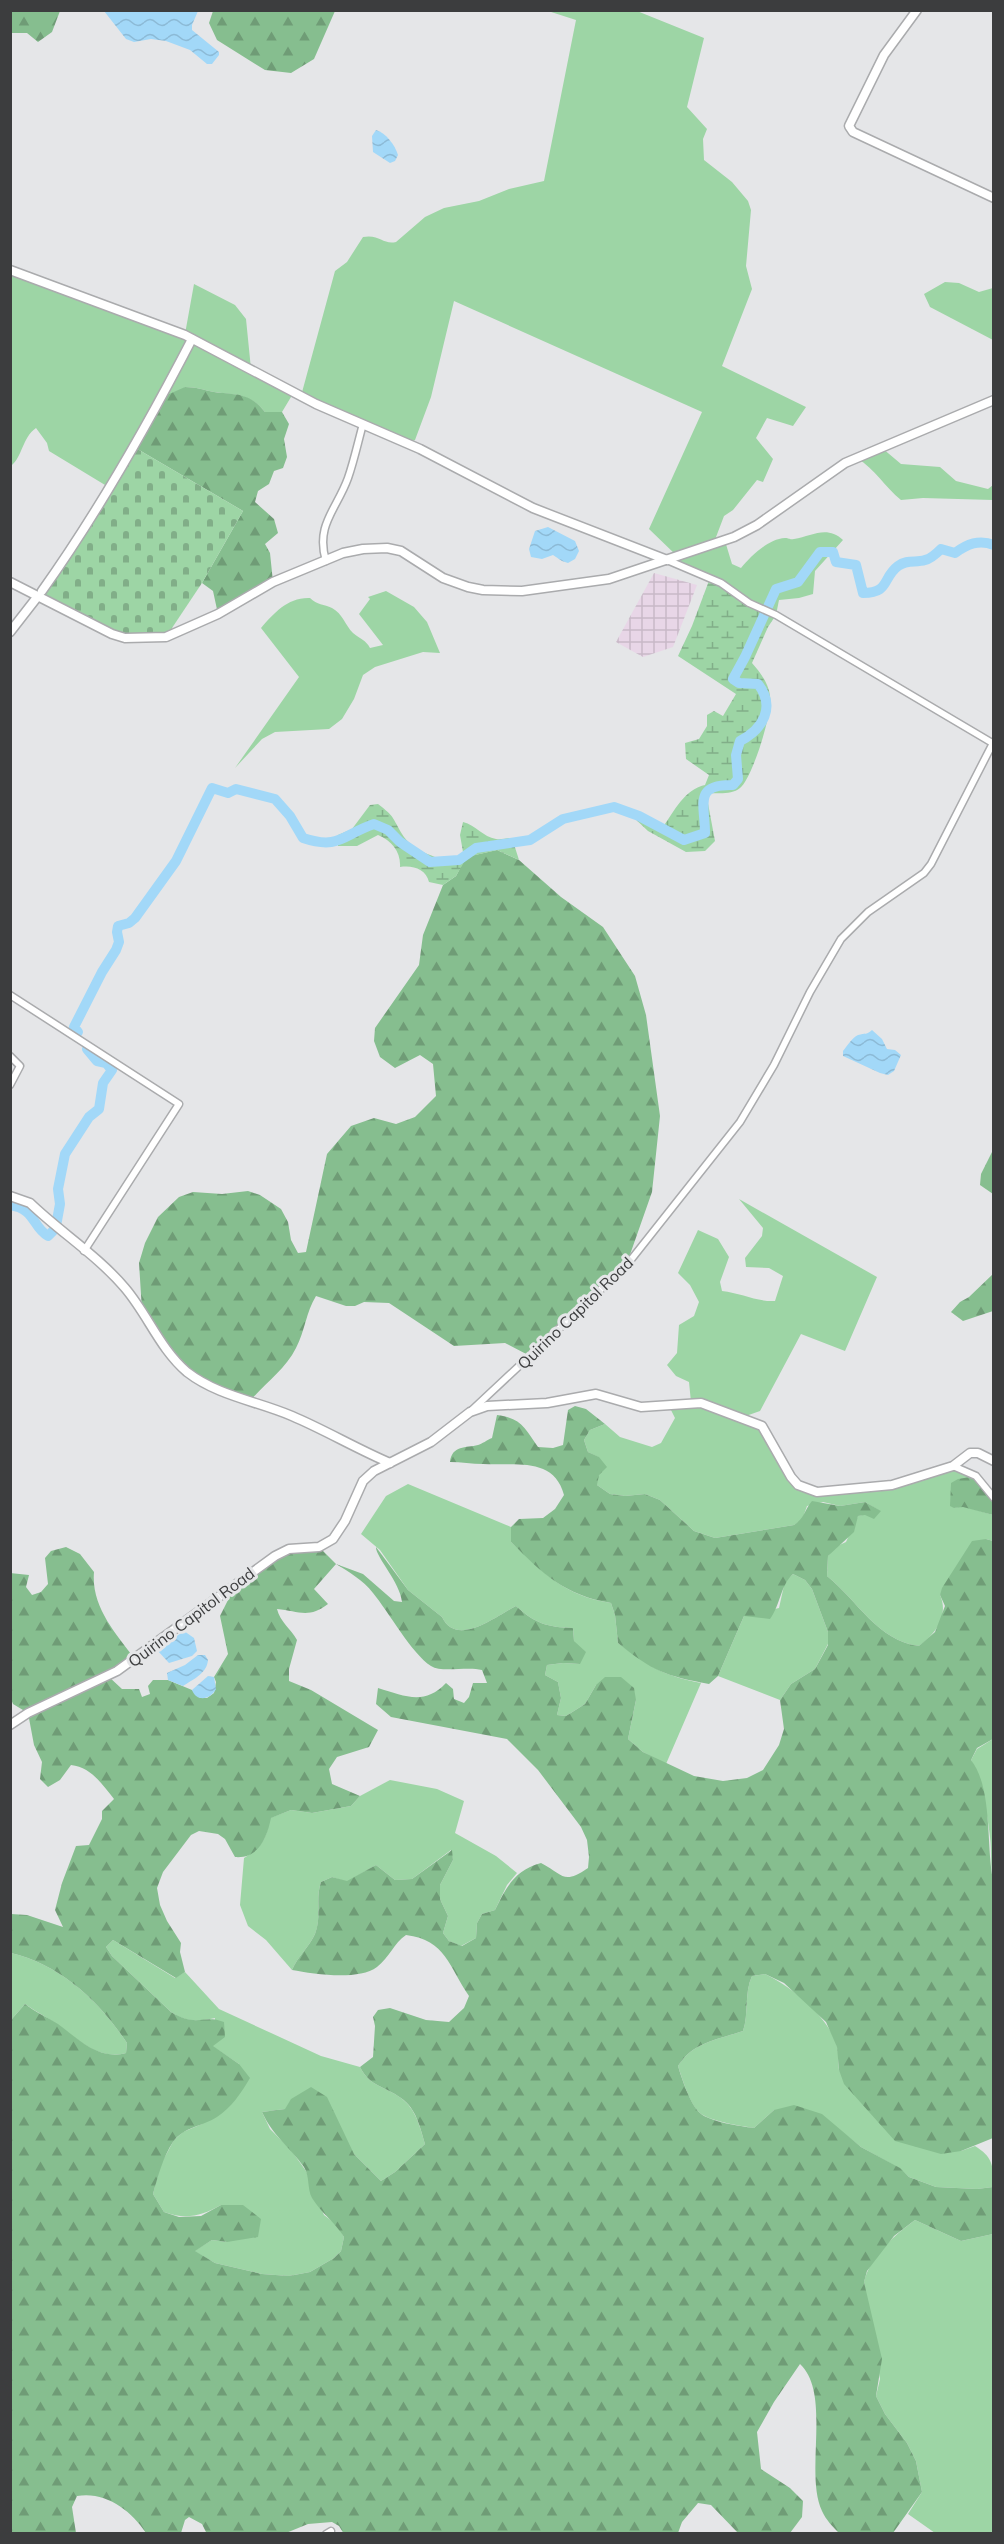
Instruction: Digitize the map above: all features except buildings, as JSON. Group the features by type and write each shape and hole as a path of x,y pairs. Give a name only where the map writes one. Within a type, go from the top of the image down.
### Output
{"street":[{"path":"917,10 884,55 849,126 854,132 993,198"},
{"path":"10,270 160,324 309,400 420,449 533,508 721,583 757,607 776,615 993,744"},
{"path":"10,632 75,545 127,461 192,339"},
{"path":"10,582 40,593 77,618 125,638 166,637 218,614 273,582 363,549 387,548 401,551 443,578 468,587 522,591 609,579 734,537 757,525 845,463 993,400"},
{"path":"326,561 322,541 326,522 346,483 363,424"},
{"name":"Quirino Capitol Road","path":"10,1725 28,1713 117,1671 275,1556 289,1549 319,1547 333,1539 345,1521 363,1481 374,1471 431,1442 470,1412 626,1266 703,1172 740,1122 774,1065 830,955 841,939 868,912 924,873 931,864 993,744"},
{"path":"10,995 178,1104 84,1251"},
{"path":"10,1056 20,1066 10,1085"},
{"path":"10,1196 30,1203 124,1287 142,1310 164,1347 175,1360 201,1382 290,1415 390,1462"},
{"path":"470,1412 487,1406 548,1403 596,1394 641,1407 701,1403 762,1426 791,1477 798,1485 818,1492 892,1485 953,1466 970,1453 978,1453 993,1461"},
{"path":"953,1466 975,1476 993,1498"}],"shaded area":[{"path":"654,573 697,585 673,647 643,657 616,642"}],"green space":[{"path":"213,10 335,11 314,59 291,73 265,70 217,40 209,23"},
{"path":"10,11 60,11 52,32 38,42 27,33 11,33"},
{"path":"548,11 637,11 704,38 687,107 707,129 703,139 704,160 732,182 748,201 751,210 746,266 752,289 722,366 806,407 793,426 767,418 756,438 773,459 763,482 757,480 733,510 724,516 713,545 725,541 732,564 741,568 760,549 779,539 792,539 825,532 843,540 815,571 813,594 779,600 776,615 749,603 729,588 667,560 677,556 649,529 702,412 454,301 431,397 415,440 408,443 301,396 335,271 347,262 363,237 369,236 392,243 396,242 425,217 444,208 479,201 509,189 544,181 576,20"},
{"path":"11,270 185,334 194,284 235,305 246,319 251,369 294,392 282,412 265,412 254,401 242,396 185,387 110,488 49,451 47,443 36,428 31,432 11,466"},
{"path":"945,282 959,283 979,292 993,288 993,340 930,307 924,294"},
{"path":"185,387 236,394 248,398 265,412 282,412 289,424 284,439 287,457 283,468 274,471 269,484 258,491 255,502 274,519 278,533 265,544 270,553 273,582 218,614 213,591 202,583 243,511 134,447 167,395"},
{"path":"134,447 243,511 202,583 166,637 125,638 38,596"},
{"path":"882,448 901,464 940,467 956,481 988,489 993,485 993,500 923,498 901,500 857,458"},
{"path":"710,578 776,615 752,663 766,683 770,704 761,745 745,782 733,792 708,793 715,841 705,851 686,852 648,831 632,816 663,827 691,791 705,785 709,775 686,759 685,743 699,739 707,726 707,715 714,711 723,716 736,694 678,656"},
{"path":"386,591 414,607 427,622 440,653 423,652 375,667 363,675 354,699 342,719 329,729 275,732 262,739 235,768 299,677 261,628 288,603 310,598 336,610 353,633 365,641 370,648 383,645 359,614 370,599 368,597"},
{"path":"378,804 394,820 406,840 417,849 438,858 452,861 463,852 460,835 463,822 491,838 512,838 519,860 497,850 467,857 456,876 443,885 429,882 425,874 418,869 400,867 395,848 378,835 357,846 338,846 338,835 352,829 370,805"},
{"path":"497,850 519,860 561,897 603,927 635,976 646,1015 660,1116 652,1192 626,1266 530,1356 505,1343 454,1346 389,1303 364,1302 355,1306 346,1306 316,1296 299,1342 291,1356 281,1370 250,1401 187,1371 142,1310 139,1263 145,1243 158,1217 179,1197 193,1192 222,1194 248,1191 260,1195 281,1209 288,1222 291,1240 298,1253 306,1252 327,1154 351,1126 374,1118 396,1124 415,1117 436,1096 433,1064 420,1055 395,1068 380,1057 374,1041 375,1028 419,965 423,935 443,885 456,876 466,857"},
{"path":"993,1150 993,1194 980,1185 981,1174"},
{"path":"739,1199 877,1277 845,1351 801,1334 760,1411 743,1417 762,1426 784,1467 808,1489 874,1488 953,1466 976,1476 954,1508 963,1506 993,1515 993,1541 986,1539 940,1595 942,1617 931,1636 919,1646 905,1643 880,1628 827,1576 828,1556 835,1547 846,1542 858,1516 880,1511 865,1502 840,1506 823,1502 807,1506 802,1520 794,1525 715,1538 694,1531 660,1500 645,1494 625,1496 610,1494 597,1485 598,1457 588,1452 584,1440 590,1430 605,1424 620,1437 652,1447 661,1443 675,1418 669,1406 691,1402 689,1382 676,1376 667,1365 677,1353 679,1325 694,1316 699,1302 690,1285 678,1273 698,1230 718,1239 729,1257 720,1282 722,1291 775,1301 783,1276 769,1268 746,1267 745,1258 762,1236 763,1228"},
{"path":"993,1274 993,1311 963,1321 951,1312 960,1302 969,1297"},
{"path":"575,1406 586,1409 605,1424 590,1430 584,1440 588,1452 599,1457 607,1467 599,1475 597,1485 610,1494 625,1496 645,1494 660,1500 694,1531 715,1538 794,1525 812,1501 840,1506 865,1502 881,1511 874,1519 865,1515 858,1516 854,1532 828,1556 827,1576 880,1628 905,1643 919,1646 935,1632 945,1606 940,1595 942,1588 972,1541 986,1539 993,1541 993,1739 977,1748 971,1760 978,1772 986,1801 993,1879 993,2138 961,2151 941,2154 895,2141 844,2084 839,2070 837,2047 826,2022 784,1983 765,1974 752,1976 748,1989 743,2031 698,2047 678,2066 693,2104 700,2113 711,2119 754,2128 774,2110 794,2105 822,2114 861,2147 900,2168 909,2177 936,2187 977,2189 993,2187 993,2234 961,2241 915,2220 894,2236 867,2271 864,2282 882,2359 876,2396 916,2461 922,2492 893,2533 839,2533 834,2528 822,2511 817,2495 814,2394 809,2377 800,2364 757,2432 761,2469 790,2488 803,2501 802,2517 790,2533 738,2533 711,2505 698,2503 682,2522 678,2533 344,2534 339,2526 332,2522 308,2524 286,2533 207,2534 202,2524 189,2517 185,2520 181,2533 146,2533 133,2517 116,2504 107,2499 87,2495 77,2496 72,2507 76,2533 11,2533 11,2020 25,2004 98,2051 116,2055 126,2053 127,2043 104,2013 77,1987 46,1966 11,1953 11,1914 27,1915 63,1927 55,1910 76,1846 89,1845 102,1819 102,1811 114,1799 96,1777 78,1766 71,1765 60,1780 48,1787 40,1779 42,1762 34,1745 28,1713 13,1704 11,1699 10,1573 29,1575 26,1587 32,1595 41,1592 48,1584 45,1558 51,1551 66,1547 80,1554 94,1572 96,1596 100,1608 135,1659 108,1676 122,1689 139,1689 142,1697 150,1694 148,1686 153,1680 168,1680 192,1690 200,1698 207,1698 214,1693 216,1682 214,1677 228,1654 220,1616 231,1594 261,1565 275,1556 319,1547 336,1564 363,1574 394,1601 402,1602 397,1586 379,1557 376,1547 408,1590 442,1617 449,1626 457,1630 477,1627 516,1606 542,1623 573,1628 574,1641 586,1652 580,1664 547,1665 545,1675 558,1682 561,1698 557,1715 566,1716 585,1704 596,1685 605,1677 621,1677 634,1688 636,1700 628,1739 643,1752 694,1776 723,1781 747,1778 763,1770 779,1745 784,1729 780,1700 791,1684 815,1669 828,1645 828,1632 812,1589 805,1580 793,1574 785,1584 770,1619 744,1616 718,1676 709,1684 660,1671 630,1652 618,1643 615,1615 611,1603 580,1595 555,1582 511,1542 511,1527 519,1519 543,1518 555,1509 564,1495 559,1483 551,1474 542,1469 520,1464 450,1462 457,1450 492,1438 497,1415 517,1421 526,1429 538,1447 553,1448 563,1445 568,1410","holes":["336,1564 369,1588 408,1642 431,1666 442,1669 482,1670 487,1683 473,1683 469,1697 464,1703 454,1699 453,1689 446,1683 430,1695 422,1697 406,1696 378,1688 376,1704 391,1717 507,1739 538,1770 581,1827 587,1840 588,1868 568,1877 541,1863 525,1870 508,1886 495,1910 482,1914 477,1923 476,1938 462,1946 449,1941 443,1933 448,1916 440,1899 440,1885 453,1860 452,1850 412,1879 395,1880 376,1865 347,1881 332,1877 321,1882 315,1934 292,1970 336,1975 369,1971 377,1967 406,1935 419,1938 438,1949 451,1965 469,1996 464,2008 449,2022 426,2020 390,2008 378,2010 373,2017 375,2026 373,2057 360,2067 368,2079 406,2102 417,2118 425,2144 395,2172 381,2181 354,2154 327,2097 311,2087 291,2099 285,2109 262,2112 276,2134 304,2167 312,2198 344,2237 341,2251 334,2258 310,2272 289,2276 262,2274 215,2263 195,2251 212,2240 227,2242 258,2237 261,2219 243,2205 221,2205 201,2216 179,2217 164,2212 153,2194 169,2148 177,2137 212,2120 227,2109 250,2078 239,2064 213,2046 225,2037 224,2022 211,2019 187,2019 171,2012 112,1956 106,1947 113,1940 176,1978 185,1972 180,1952 181,1943 160,1905 157,1888 163,1872 191,1835 199,1831 218,1834 225,1839 235,1857 243,1857 256,1851 264,1839 271,1818 291,1810 312,1813 351,1806 360,1796 332,1784 329,1769 337,1757 369,1747 378,1730 311,1690 289,1681 289,1669 297,1640 277,1609 309,1613 328,1604 314,1589"]},
{"path":"976,1476 993,1498 993,1515 950,1506 951,1483 958,1479"},
{"path":"408,1484 511,1527 511,1542 556,1582 580,1595 611,1603 615,1615 618,1643 657,1669 676,1677 701,1683 666,1764 643,1752 628,1739 636,1700 596,1685 585,1704 566,1716 557,1715 561,1698 558,1682 545,1675 547,1665 580,1664 573,1628 542,1623 516,1606 477,1627 457,1630 449,1626 442,1617 408,1590 380,1550 361,1534 386,1496"},
{"path":"793,1574 805,1580 812,1589 828,1632 828,1644 815,1669 791,1684 780,1700 718,1676 744,1616 779,1608 785,1581"},
{"path":"993,1739 993,1879 986,1808 971,1760 977,1749"},
{"path":"390,1780 437,1789 464,1801 455,1833 496,1856 517,1873 507,1885 495,1910 482,1914 477,1923 476,1938 461,1946 449,1941 443,1933 448,1916 440,1899 440,1885 453,1860 451,1850 412,1879 395,1880 376,1865 347,1882 332,1877 321,1882 317,1928 292,1970 266,1940 248,1926 240,1905 244,1858 256,1850 263,1841 270,1818 291,1810 312,1813 351,1806 360,1796"},
{"path":"113,1940 175,1978 185,1972 219,2009 321,2056 360,2067 368,2079 401,2098 410,2107 417,2119 425,2144 395,2172 381,2181 354,2154 285,2109 262,2112 270,2129 291,2150 306,2171 324,2215 337,2225 344,2237 341,2251 334,2258 310,2272 289,2276 262,2274 215,2263 194,2251 212,2240 227,2242 221,2205 193,2216 179,2216 164,2212 153,2194 160,2166 174,2140 183,2132 202,2124 239,2064 212,2046 215,2018 192,2020 171,2012 112,1956 106,1947"},
{"path":"11,1953 46,1966 91,1999 127,2043 126,2053 107,2054 89,2047 25,2004 11,2020"},
{"path":"765,1974 798,1995 826,2024 837,2046 839,2070 961,2151 975,2146 981,2150 991,2163 993,2187 977,2189 936,2187 909,2177 899,2168 861,2147 846,2135 774,2110 754,2128 718,2121 700,2113 690,2098 678,2066 698,2047 743,2031 748,1989 752,1976"},
{"path":"915,2220 961,2241 993,2234 993,2533 935,2533 908,2514 922,2492 916,2461 876,2396 880,2379 864,2282 867,2272 878,2255 892,2239"}],"water":[{"path":"104,11 198,11 192,30 219,52 219,55 212,64 207,64 190,50 166,41 151,39 134,42 126,39"},
{"path":"376,130 387,137 395,147 398,155 395,161 390,163 373,152 372,136"},
{"path":"548,527 575,541 579,551 575,559 568,563 553,555 542,559 531,557 529,549 535,531"},
{"path":"872,1030 882,1039 887,1049 895,1050 901,1055 894,1071 888,1075 843,1056 843,1051 854,1038"},
{"path":"184,1631 194,1638 197,1651 192,1656 169,1663 157,1650"},
{"path":"198,1655 205,1655 208,1660 205,1669 199,1675 183,1686 168,1680 167,1673 185,1665"},
{"path":"208,1676 214,1677 216,1689 208,1697 197,1697 192,1690"}],"waterway":[{"path":"78,1032 74,1027 116,950 119,942 118,926 129,923 135,918 176,861 212,788 228,793 236,789 275,799 290,816 303,838 333,842 374,824 388,830 400,842 430,862 459,860 476,848 530,840 563,819 614,807 639,816 684,840 705,833 703,805 707,792 712,788 733,785 738,779 736,755 740,741 755,730 764,717 766,701 758,684 739,683 733,679 776,589 798,582 820,552 833,552 836,562 856,565 863,593 882,588 893,571 901,564 922,561 934,556 941,549 955,553 973,543 983,542 994,545"},
{"path":"56,1226 60,1204 58,1189 65,1154 89,1117 99,1109 103,1083 112,1070 106,1063 97,1061 87,1049"},
{"path":"10,1205 25,1210 48,1236 53,1231"}]}
